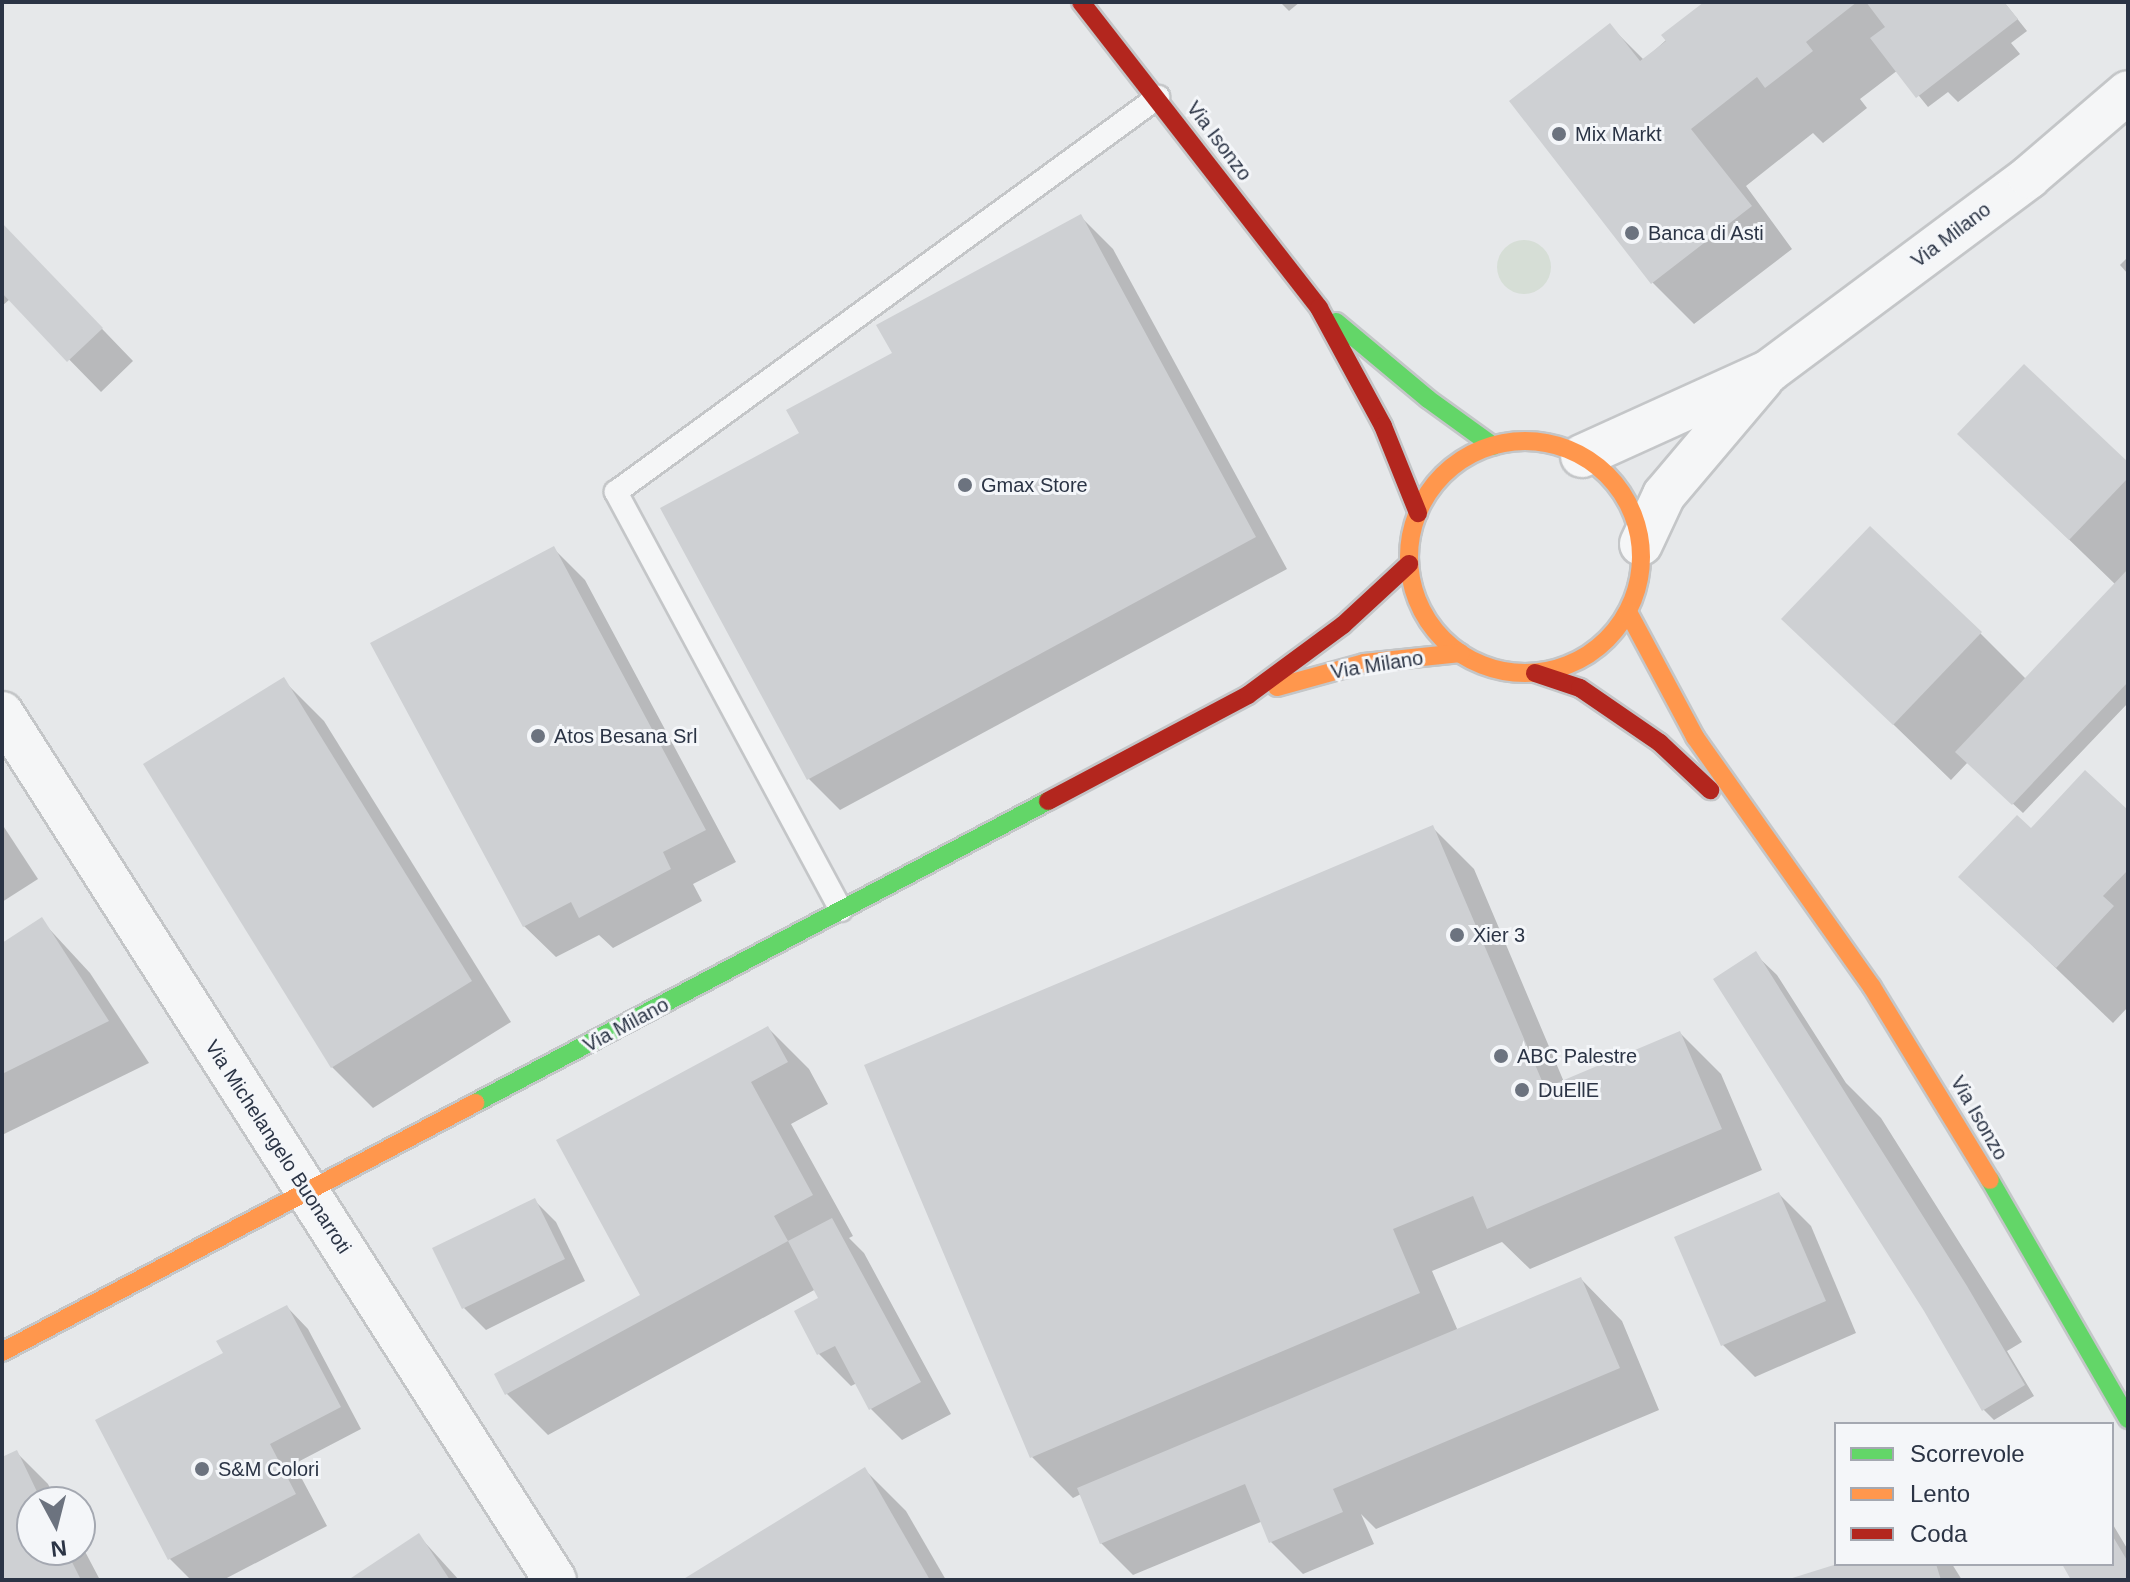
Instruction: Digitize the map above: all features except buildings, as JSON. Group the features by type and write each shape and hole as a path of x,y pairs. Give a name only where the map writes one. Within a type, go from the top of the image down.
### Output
{"street":[{"name":"Via Isonzo","path":"1081,2 1158,97 1319,308 1383,426 1418,513"},
{"name":"Via Milano","path":"1582,456 1769,371 2029,177 2128,92"},
{"name":"Via Isonzo","path":"1319,308 1428,399 1493,446"},
{"name":"Via Milano","path":"1641,544 1664,495 1769,371"},
{"path":"1538,442 1582,456 1604,471 1622,492 1635,517 1641,544 1639,578 1628,612 1605,643 1572,663 1535,673 1495,670 1460,653 1428,619 1416,599 1409,564 1410,539 1418,513 1436,483 1462,460 1493,446 1538,442"},
{"name":"Via Milano","path":"2,1352 1248,695 1343,625 1409,564"},
{"name":"Via Isonzo","path":"1628,612 1645,649 1695,737 1872,987 1936,1087 2128,1419"},
{"name":"Via Milano","path":"1248,695 1364,663 1460,653"},
{"name":"Via Isonzo","path":"1535,673 1580,688 1660,743 1774,852"},
{"name":"Via Michelangelo Buonarroti","path":"2,713 555,1580"}],"lane":[{"path":"841,910 616,492 1158,97"}],"shaded area":[{"path":"1524,240 1543,248 1551,267 1543,286 1524,294 1505,286 1497,267 1505,248"}],"traffic: fast":[{"path":"1336,322 1428,399 1493,446"},
{"path":"475,1103 1048,801"},
{"path":"1990,1180 2128,1419"}],"traffic: slow":[{"path":"1525,441 1569,450 1607,475 1632,513 1641,557 1632,601 1607,639 1569,664 1525,673 1481,664 1443,639 1418,601 1409,557 1418,513 1443,475 1481,450 1525,441"},
{"path":"1628,612 1695,737 1872,987 1990,1180"},
{"path":"1277,687 1364,663 1460,653"},
{"path":"2,1352 475,1103"}],"traffic: jam":[{"path":"1081,2 1319,308 1383,426 1418,513"},
{"path":"1048,801 1248,695 1343,625 1409,564"},
{"path":"1535,673 1580,688 1660,743 1710,790"}],"place":[{"name":"Mix Markt","path":"1559,134"},
{"name":"Banca di Asti","path":"1632,233"},
{"name":"Gmax Store","path":"965,485"},
{"name":"Atos Besana Srl","path":"538,736"},
{"name":"Xier 3","path":"1457,935"},
{"name":"ABC Palestre","path":"1501,1056"},
{"name":"DuEllE","path":"1522,1090"},
{"name":"S&M Colori","path":"202,1469"}]}
